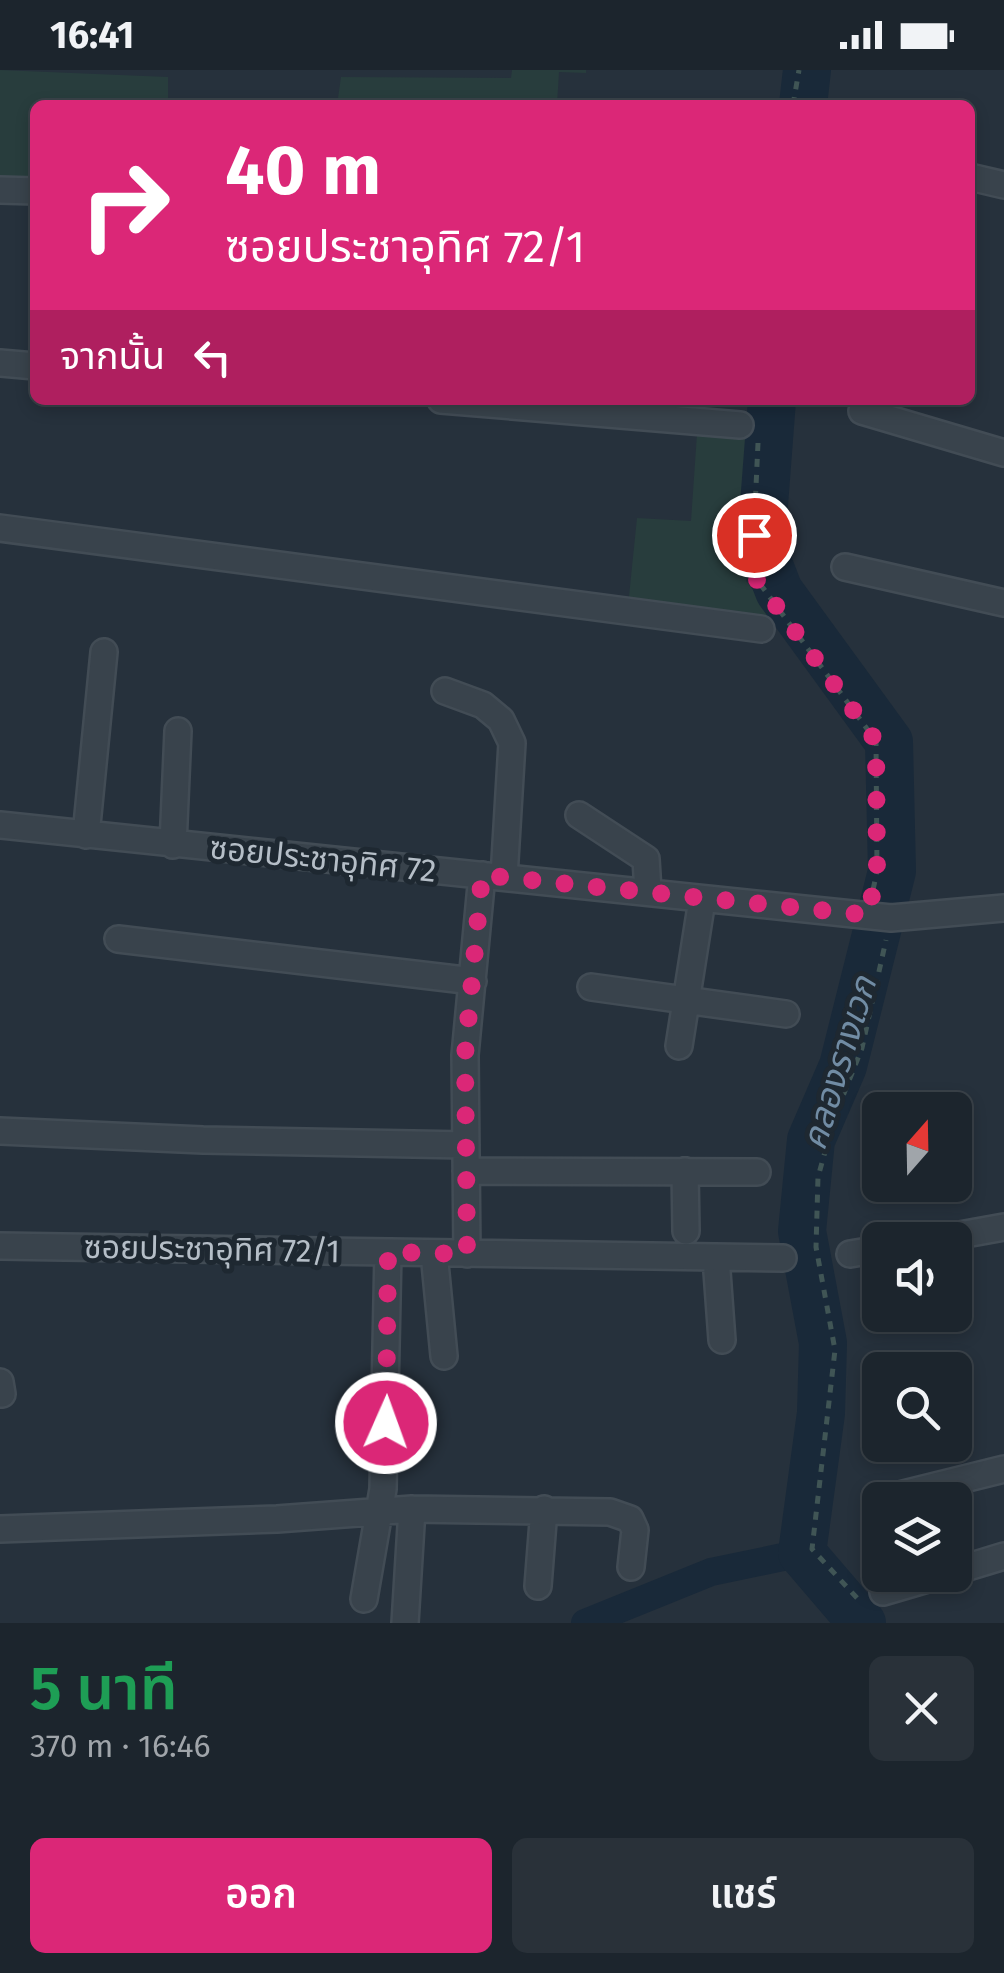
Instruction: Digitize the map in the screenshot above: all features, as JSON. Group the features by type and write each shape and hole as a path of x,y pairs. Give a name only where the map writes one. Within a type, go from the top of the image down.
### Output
{"street":[{"path":"975,177 1004,185"},
{"path":"0,190 30,191"},
{"path":"0,363 30,366"},
{"path":"488,405 749,432"},
{"path":"862,411 1004,452"},
{"path":"0,528 761,629"},
{"path":"845,567 1004,603"},
{"path":"86,835 104,652"},
{"path":"445,691 492,713 501,720 512,743 473,981 465,1055 467,1254"},
{"path":"173,844 178,730"},
{"path":"580,815 646,859 648,891"},
{"name":"ซอยประชาอุทิศ 72","path":"0,825 870,916 1004,908"},
{"path":"679,1046 702,900"},
{"path":"118,939 473,981"},
{"path":"591,988 786,1014"},
{"path":"0,1132 758,1172"},
{"path":"686,1171 686,1232"},
{"path":"972,1233 1004,1228"},
{"name":"ซอยประชาอุทิศ 72/1","path":"0,1246 783,1258"},
{"path":"364,1599 379,1511 388,1390 388,1252"},
{"path":"850,1254 862,1252"},
{"path":"434,1253 444,1356"},
{"path":"716,1258 722,1340"},
{"path":"952,1482 1004,1469"},
{"path":"405,1623 412,1509"},
{"path":"0,1529 276,1519 412,1509 610,1512 630,1518 636,1530 631,1567"},
{"path":"538,1586 544,1509"},
{"path":"972,1566 1004,1556"},
{"path":"870,1595 881,1592"}],"path":[{"path":"793,100 798,70"},
{"path":"749,432 752,573 876,741 877,871 870,916 862,1048 834,1116 818,1176 816,1246 835,1350 812,1549 870,1595"}],"green space":[{"path":"0,70 168,77 168,100 30,100 30,179 0,179"},
{"path":"512,70 586,70 559,72 557,100 338,100 341,77 511,78"},
{"path":"697,434 752,435 746,581 781,626 628,606 637,518 691,521"}],"waterway":[{"name":"คลองรางเวก","path":"804,100 807,70"},
{"name":"คลองรางเวก","path":"772,405 761,544 779,591 889,742 892,871 843,1066 811,1140 802,1231 823,1343 821,1413 802,1553 862,1623"},
{"path":"585,1623 711,1572 802,1553"}],"route":[{"path":"386,1423 388,1252 467,1254 465,1055 482,875 868,915 877,871 876,741 752,573 754,535"}]}
